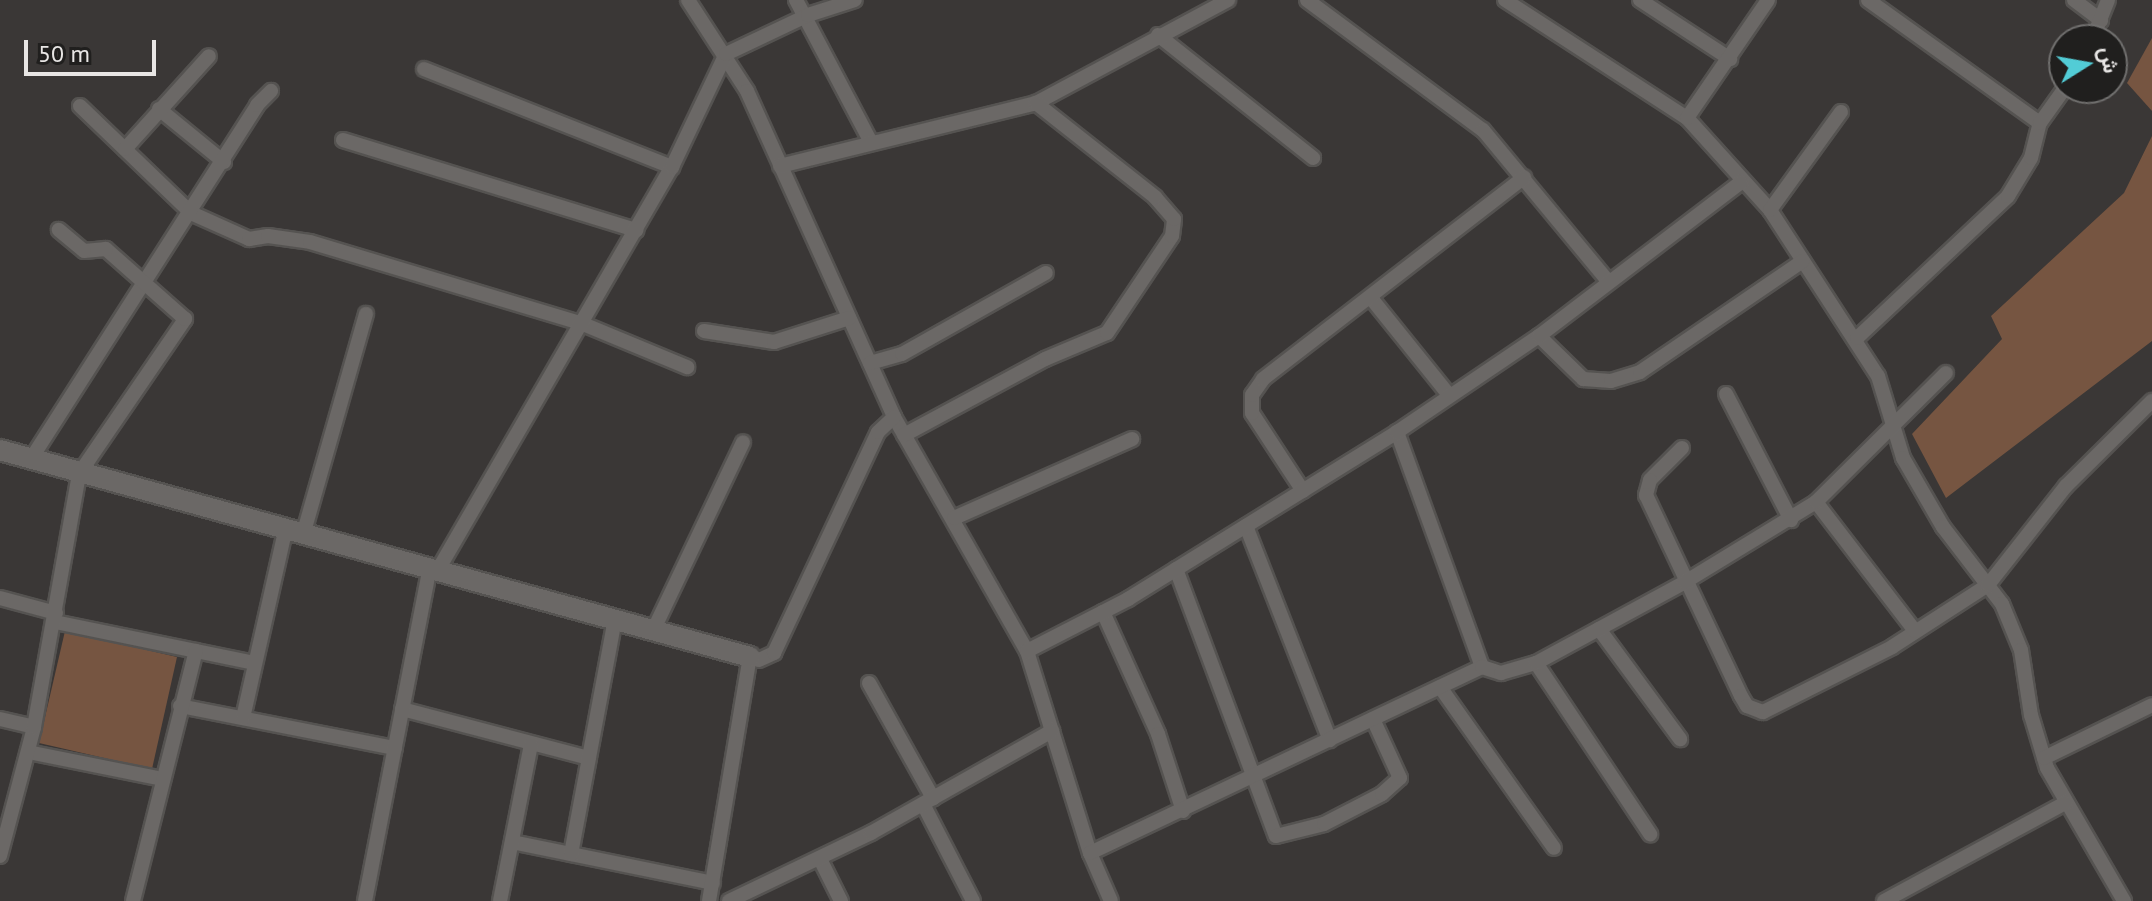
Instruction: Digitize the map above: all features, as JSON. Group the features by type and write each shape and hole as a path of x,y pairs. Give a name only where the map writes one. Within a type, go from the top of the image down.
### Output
{"street":[{"path":"688,0 726,54 894,417 1027,651 1090,853 1111,901"},
{"path":"796,0 808,15 871,142"},
{"path":"365,901 402,709 434,569 583,324 672,167 726,54 808,15 855,0"},
{"path":"780,166 1036,103 1228,0"},
{"path":"1307,0 1483,130 1607,280"},
{"path":"1505,0 1687,118 1741,182 1770,210 1857,338 1897,427 1903,458 1943,527 1988,585 2021,650 2031,715 2044,758 2065,803 2103,858 2124,901"},
{"path":"1640,0 1730,59"},
{"path":"1687,118 1768,0"},
{"path":"1868,0 2040,123"},
{"path":"2074,0 2101,20"},
{"path":"2099,24 2108,0"},
{"path":"1158,35 1313,158"},
{"path":"125,149 209,56"},
{"path":"424,69 672,167"},
{"path":"31,459 224,162 257,105 271,91"},
{"path":"904,435 1045,359 1107,333 1172,236 1174,219 1155,197 1036,103"},
{"path":"1857,338 2008,196 2031,158 2040,123 2054,104"},
{"path":"80,106 191,213 249,239 268,236 310,242 583,324 687,367"},
{"path":"159,109 224,162"},
{"path":"1770,210 1841,112"},
{"path":"343,140 636,230"},
{"path":"1303,491 1258,425 1252,395 1263,379 1524,177"},
{"path":"1027,651 1103,612 1176,569 1397,432 1539,336 1607,280 1741,182"},
{"path":"0,856 34,727 56,618 79,474 185,319 106,249 84,251 59,230"},
{"path":"1539,336 1583,379 1611,381 1640,372 1803,261"},
{"path":"870,363 902,354 1046,273"},
{"path":"1371,298 1449,395"},
{"path":"243,718 254,663 366,314"},
{"path":"704,331 774,342 849,318"},
{"path":"1090,853 1482,667 1501,673 1536,663 1685,582 1816,502 1897,427 1946,373"},
{"path":"1726,394 1791,520"},
{"path":"1682,448 1650,480 1646,495 1747,706 1763,712 1915,631 1988,585 2066,486 2152,401"},
{"path":"0,450 759,660 774,653 878,432 894,417"},
{"path":"1397,432 1482,667"},
{"path":"954,518 1132,439"},
{"path":"653,631 743,442"},
{"path":"1816,502 1915,631"},
{"path":"1246,526 1330,740"},
{"path":"1176,569 1276,836 1324,824 1382,794 1400,778 1373,719"},
{"path":"0,598 56,618 254,663"},
{"path":"1103,612 1158,734 1183,811"},
{"path":"571,854 615,620"},
{"path":"1599,629 1680,739"},
{"path":"133,901 196,651"},
{"path":"709,901 750,657"},
{"path":"1536,663 1650,834"},
{"path":"869,683 928,801 973,901"},
{"path":"1440,687 1554,848"},
{"path":"2044,758 2152,705"},
{"path":"180,706 395,748"},
{"path":"402,709 589,758"},
{"path":"0,719 34,727"},
{"path":"729,901 820,859 1052,731"},
{"path":"500,901 531,744"},
{"path":"28,752 163,779"},
{"path":"1884,901 2065,803"},
{"path":"512,842 713,883"},
{"path":"820,859 841,901"}],"shaded area":[{"path":"2152,38 2152,111 2128,81"},
{"path":"2152,136 2152,341 1946,498 1912,434 2002,339 1991,316 2124,193"},
{"path":"65,631 177,657 152,769 39,743"}]}
